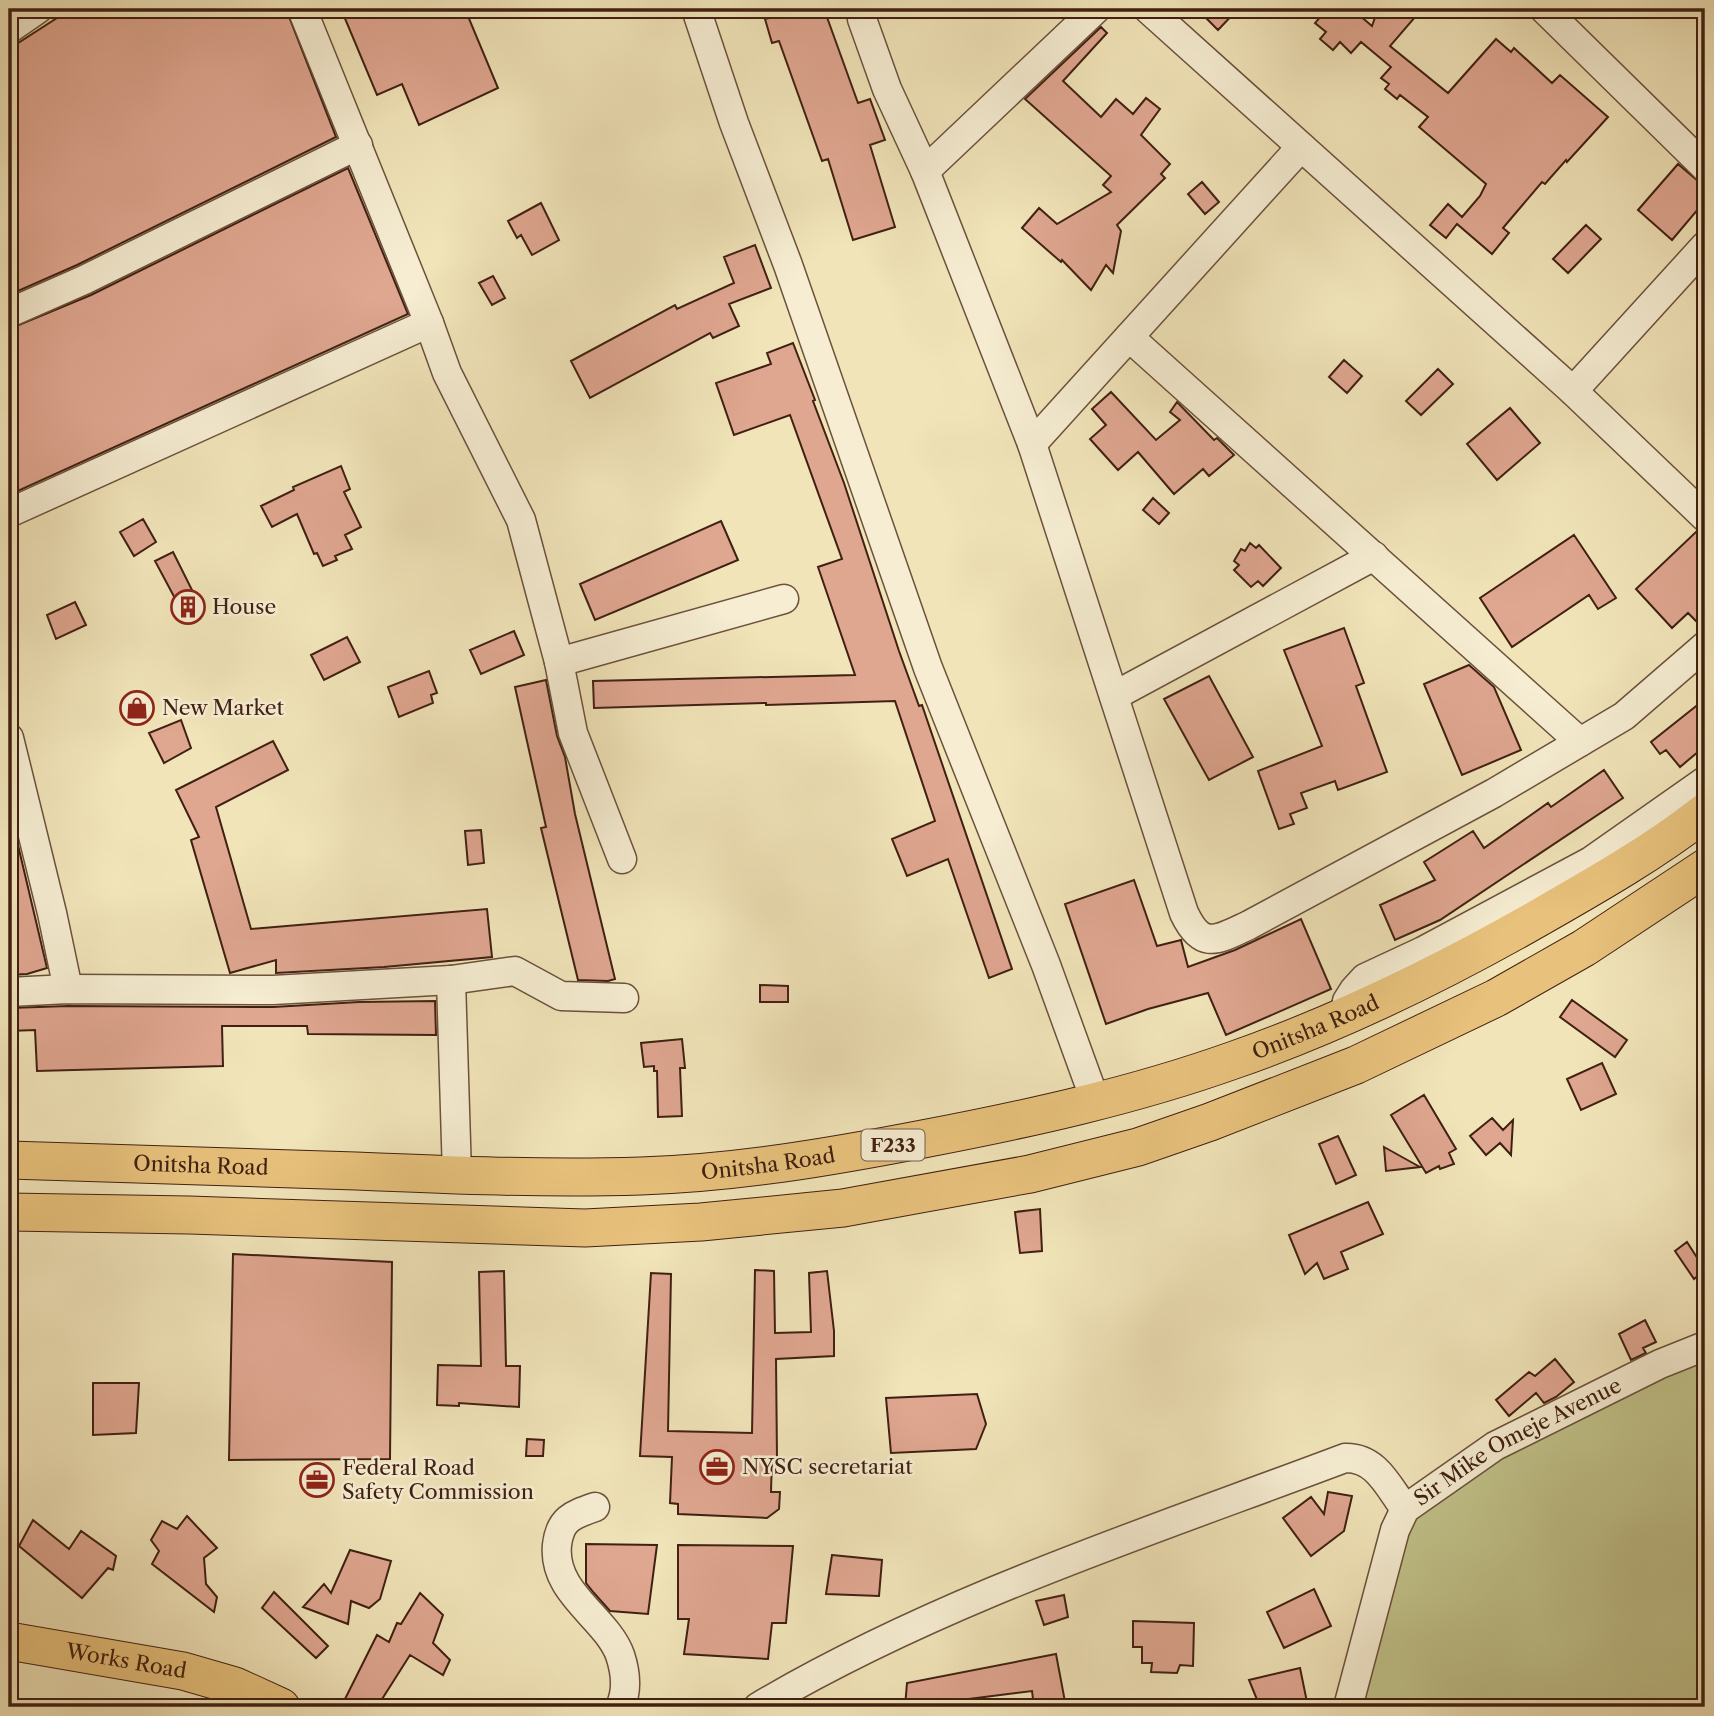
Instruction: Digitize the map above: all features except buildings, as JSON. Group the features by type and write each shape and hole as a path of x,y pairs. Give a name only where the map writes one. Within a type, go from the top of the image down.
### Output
{"main road":[{"name":"Onitsha Road","path":"9,1160 457,1175 590,1177 696,1173 830,1157 1008,1122 1151,1087 1234,1060 1345,1017 1503,939 1583,893 1686,828 1705,812"},
{"path":"9,1212 585,1227 701,1222 834,1209 1030,1174 1138,1147 1356,1065 1496,998 1584,948 1705,868"},
{"path":"696,1173 701,1222"},
{"name":"Works Road","path":"9,1641 183,1671 235,1686 281,1707"}],"street":[{"path":"9,29 38,9"},
{"path":"302,9 447,373 520,520 559,662 573,733 622,859"},
{"path":"696,9 928,668 1046,965 1095,1100"},
{"path":"861,9 862,19 887,89 925,171 1032,444 1184,913 1193,932 1204,938 1221,937 1249,925 1494,793 1624,716 1705,646"},
{"path":"925,171 1096,9"},
{"path":"1148,9 1573,391 1705,517"},
{"path":"1544,9 1705,167"},
{"path":"9,313 84,280 358,145"},
{"path":"1032,444 1301,147"},
{"path":"1573,391 1705,246"},
{"path":"9,513 429,323"},
{"path":"1129,337 1580,742"},
{"path":"1114,696 1374,556"},
{"path":"559,662 784,599"},
{"path":"9,738 68,989"},
{"path":"1345,1017 1347,1001 1365,978 1423,951 1591,861 1705,780"},
{"path":"9,992 68,989 273,990 452,980 515,971 561,996 624,998"},
{"path":"452,980 457,1175"},
{"name":"Sir Mike Omeje Avenue","path":"1348,1707 1395,1530 1405,1509 1495,1446 1660,1364 1705,1346"},
{"path":"758,1707 867,1648 970,1601 1345,1458 1360,1458 1370,1464 1379,1472 1405,1509"},
{"path":"595,1507 570,1516 558,1533 556,1553 561,1575 619,1653 626,1683 625,1696 620,1707"}],"green space":[{"path":"1705,1347 1705,1707 1362,1707 1405,1509"}],"place":[{"name":"House","path":"188,607"},
{"name":"New Market","path":"137,708"},
{"name":"NYSC secretariat","path":"717,1467"},
{"name":"Federal Road Safety Commission","path":"317,1480"}]}
